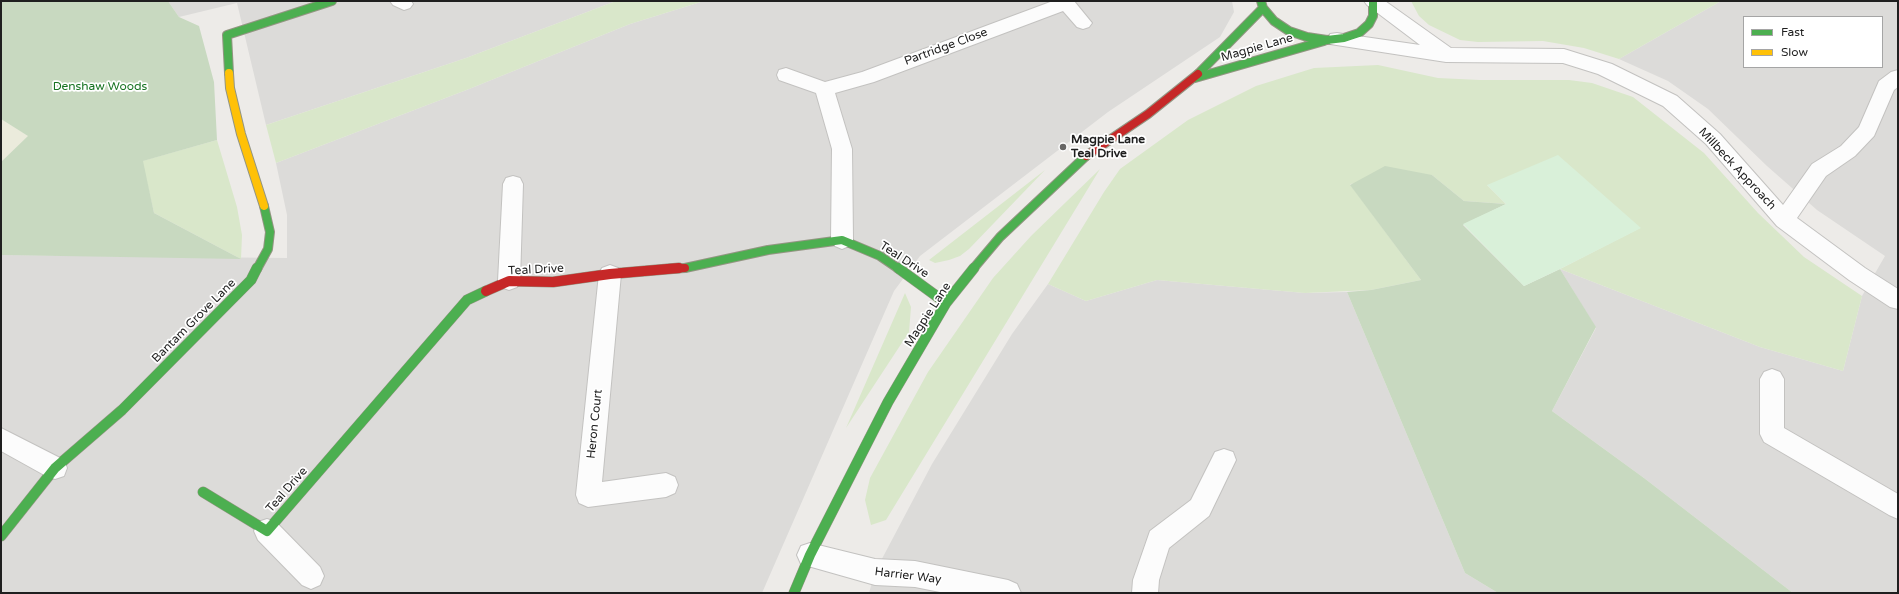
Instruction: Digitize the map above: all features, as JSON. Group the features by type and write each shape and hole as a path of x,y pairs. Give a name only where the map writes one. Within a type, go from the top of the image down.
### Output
{"street":[{"name":"Bantam Grove Lane","path":"1,536 56,468 122,410 235,298 251,280 268,249 270,232 266,212 241,134 230,88 227,35 332,1"},
{"name":"Magpie Lane","path":"1194,78 1359,33 1369,24 1373,16 1373,1"},
{"path":"1373,1 1446,55"},
{"name":"Partridge Close","path":"824,89 867,77 1066,2 1083,23"},
{"name":"Magpie Lane","path":"794,593 810,555 888,402 946,303 1000,238 1090,153 1148,114 1194,78 1262,4"},
{"path":"1262,4 1274,21 1289,31 1307,38 1332,40"},
{"name":"Millbeck Approach","path":"1332,40 1446,55 1564,56 1605,69 1670,101 1708,134 1784,220 1858,274 1898,300"},
{"path":"786,75 824,89 842,149 842,240"},
{"path":"1784,220 1819,170 1848,150 1867,131 1886,86 1898,77"},
{"path":"509,281 513,184"},
{"name":"Teal Drive","path":"203,492 267,531 468,300 509,281 553,282 610,274 691,268 768,250 842,240 880,256 946,303"},
{"name":"Heron Court","path":"610,274 588,495 666,486"},
{"path":"1772,379 1772,434 1898,508"},
{"path":"1,439 56,468"},
{"path":"1145,593 1146,580 1159,540 1200,508 1224,460"},
{"path":"267,531 310,576"},
{"name":"Harrier Way","path":"810,555 875,572 915,574 1008,593"}],"shaded area":[{"path":"168,1 616,1 466,58 266,125 237,3 179,17"},
{"path":"704,1 1232,1 1234,12 1220,37 1108,112 920,256 894,291 762,593 1,593 1,255 287,258 287,215 276,163 469,89 630,24"},
{"path":"1721,1 1898,1 1898,593 1793,593 1644,478 1552,411 1596,328 1560,269 1760,347 1843,371 1862,296 1885,256 1817,210 1767,166 1708,109 1668,81 1619,59"},
{"path":"1,119 29,136 1,162"},
{"path":"1157,280 1305,293 1347,292 1465,573 1498,593 869,593 875,572 932,464 1012,334 1048,284 1086,301"}],"green space":[{"name":"Denshaw Woods","path":"1,1 168,1 179,17 199,26 214,82 217,140 143,161 154,213 241,259 1,255 1,162 28,136 1,119"},
{"path":"616,1 704,1 630,24 469,89 276,163 266,125 466,58"},
{"path":"1411,1 1721,1 1619,59 1584,48 1543,41 1478,42 1460,40 1429,25 1419,16"},
{"path":"1378,65 1438,78 1480,80 1569,80 1592,83 1633,97 1704,153 1758,213 1804,257 1862,296 1843,371 1760,347 1560,269 1640,228 1487,185 1506,204 1464,201 1432,175 1350,184 1421,280 1371,290 1305,293 1157,280 1086,301 1048,284 1104,192 1120,169 1188,120 1256,86 1314,68"},
{"path":"217,140 237,207 242,235 241,259 154,213 142,161"},
{"path":"1558,155 1641,228 1524,286 1463,224 1506,204 1487,185"},
{"path":"1385,166 1432,175 1464,201 1506,204 1463,225 1524,286 1560,269 1596,327 1552,411 1644,478 1793,593 1498,593 1465,573 1347,292 1371,290 1421,280 1350,185"},
{"path":"1100,169 886,520 871,525 865,500 870,478 928,372 993,278 1031,236"},
{"path":"1045,170 969,249 960,256 935,263 929,260"},
{"path":"905,293 911,307 909,332 846,428"}],"traffic: fast":[{"path":"229,73 227,35 332,1"},
{"path":"1261,1 1263,8 1274,21 1289,31 1307,37 1327,40 1344,38 1359,33 1369,24 1373,16 1373,1"},
{"path":"1198,74 1263,8"},
{"path":"1195,78 1324,41"},
{"path":"794,593 810,555 888,402 946,303 1000,237 1086,156"},
{"path":"1,536 55,468 122,410 251,280 268,249 270,232 264,206"},
{"path":"685,268 768,250 842,240 880,256 946,303"},
{"path":"203,492 267,531 467,300 486,291"}],"traffic: slow":[{"path":"229,73 230,88 241,134 264,206"}],"traffic: jam":[{"path":"1086,156 1148,114 1198,74"},
{"path":"486,291 509,281 553,282 610,274 685,268"}],"place":[{"name":"Magpie Lane Teal Drive","path":"1063,147"}]}
